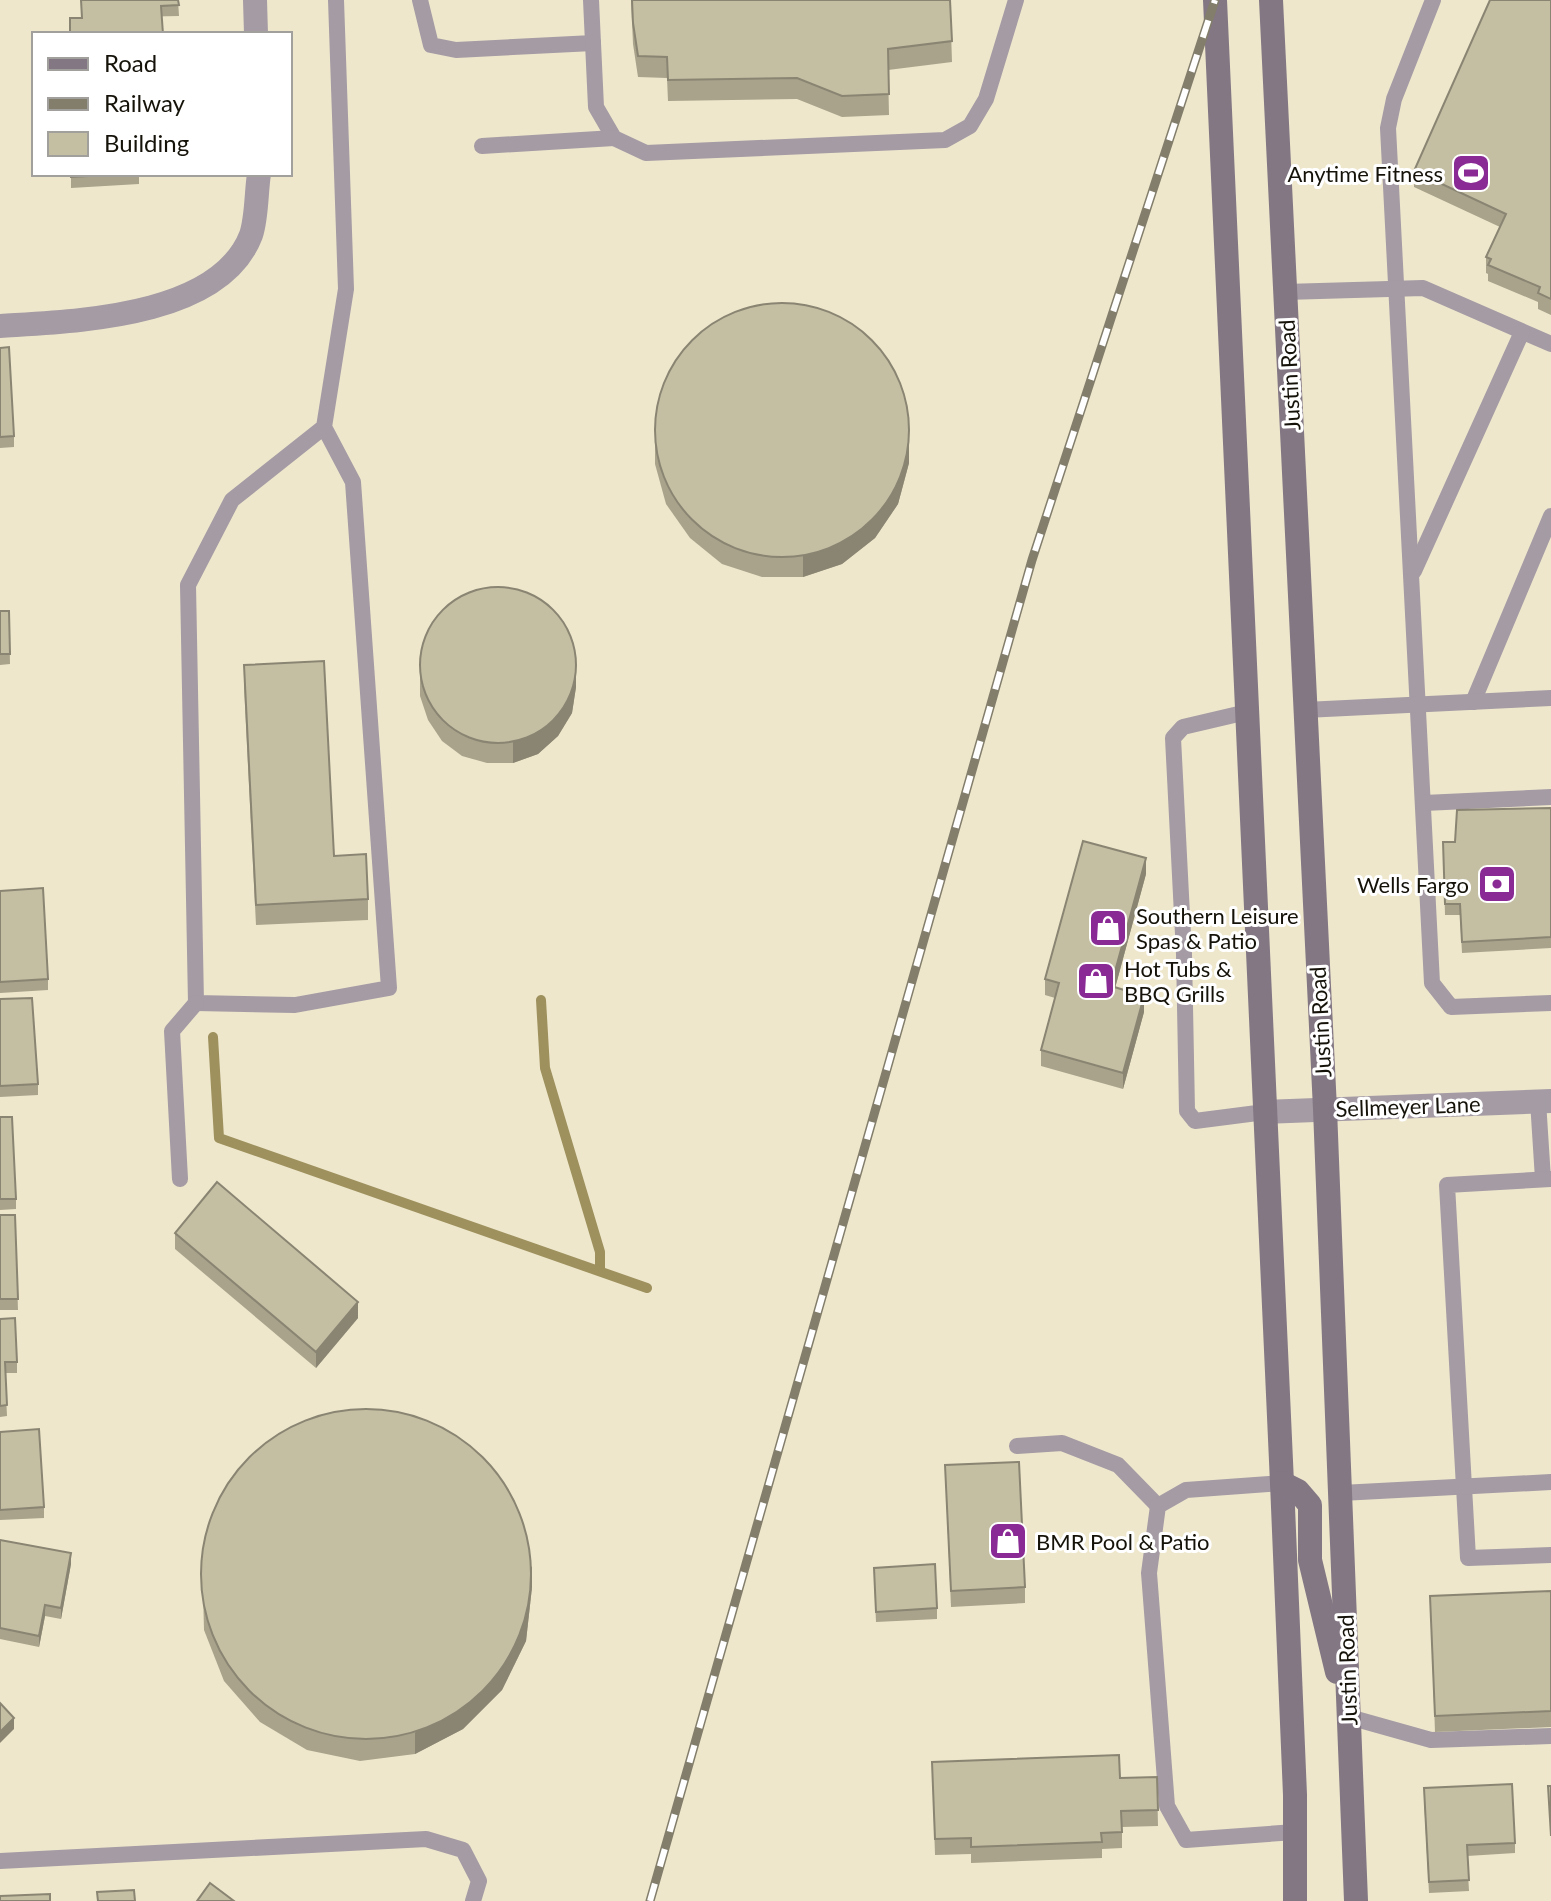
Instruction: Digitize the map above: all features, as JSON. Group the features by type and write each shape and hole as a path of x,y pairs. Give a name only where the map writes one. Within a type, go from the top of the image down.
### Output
{"main road":[{"path":"1215,0 1282,1483 1295,1901"},
{"name":"Justin Road","path":"1271,0 1325,1109 1356,1901"},
{"path":"1282,1483 1298,1491 1310,1505 1310,1560 1349,1717"}],"street":[{"path":"255,0 256,32"},
{"path":"0,326 97,319 200,291 235,264 251,233 259,176"},
{"name":"Sellmeyer Lane","path":"1265,1112 1544,1101"}],"lane":[{"path":"196,1003 295,1005 389,988 353,482 324,427 346,289 336,0"},
{"path":"420,0 431,45 456,50 593,43"},
{"path":"591,0 596,107 614,138"},
{"path":"482,146 614,138 646,153 945,140 970,126 986,99 1016,0"},
{"path":"1433,0 1394,99 1388,128 1432,983 1451,1007 1551,1003"},
{"path":"1285,292 1423,288 1551,344"},
{"path":"1412,576 1522,332"},
{"path":"180,1179 172,1031 196,1003 188,585 232,500 324,427"},
{"path":"1473,702 1551,516"},
{"path":"1305,710 1551,698"},
{"path":"1247,712 1183,727 1173,738 1181,862 1187,1111 1195,1121 1265,1112"},
{"path":"1424,803 1551,797"},
{"path":"1544,1101 1547,1179 1447,1185 1468,1558 1551,1555"},
{"path":"1017,1446 1062,1443 1118,1465 1158,1506"},
{"path":"1341,1493 1551,1482"},
{"path":"1158,1506 1186,1490 1282,1483"},
{"path":"1158,1506 1149,1573 1167,1806 1186,1840 1295,1832"},
{"path":"1349,1717 1431,1740 1551,1736"},
{"path":"0,1861 426,1839 463,1850 479,1881 473,1901"}],"building":[{"path":"81,0 178,0 179,5 161,6 163,32 70,32 70,18 82,18"},
{"path":"632,0 950,0 952,41 888,49 889,94 842,96 797,78 668,80 667,57 638,56"},
{"path":"1490,0 1551,0 1551,299 1538,293 1540,287 1488,265 1491,259 1486,257 1506,214 1414,171"},
{"path":"782,303 830,313 872,340 899,382 909,430 899,478 872,520 830,547 782,557 734,547 692,520 665,478 655,430 665,382 692,340 734,313"},
{"path":"9,347 14,436 0,437 0,348"},
{"path":"498,587 528,593 553,610 570,635 576,665 570,695 553,720 528,737 498,743 468,737 443,720 426,695 420,665 426,635 443,610 468,593"},
{"path":"0,611 9,611 10,654 0,654"},
{"path":"324,661 334,856 366,854 368,899 256,905 244,665"},
{"name":"Wells Fargo","path":"1551,808 1551,937 1462,942 1460,904 1445,904 1443,842 1455,842 1457,810"},
{"path":"1083,841 1146,858 1111,986 1144,996 1123,1073 1041,1050 1059,983 1045,979"},
{"path":"43,888 48,979 0,982 0,891"},
{"path":"32,998 38,1084 0,1086 0,999"},
{"path":"0,1117 12,1117 16,1199 0,1199"},
{"path":"217,1182 358,1302 316,1352 175,1233"},
{"path":"0,1215 15,1215 18,1299 0,1299"},
{"path":"15,1318 17,1362 5,1362 7,1405 0,1406 0,1319"},
{"path":"366,1409 414,1416 429,1422 457,1437 482,1458 503,1483 518,1511 524,1526 531,1574 524,1622 518,1637 503,1665 482,1690 457,1711 429,1726 414,1732 366,1739 318,1732 303,1726 275,1711 250,1690 229,1665 214,1637 208,1622 201,1574 208,1526 214,1511 229,1483 250,1458 275,1437 303,1422 318,1416"},
{"path":"39,1429 44,1507 0,1510 0,1432"},
{"path":"1019,1462 1025,1587 951,1591 945,1465"},
{"path":"0,1540 71,1553 61,1608 45,1605 39,1636 0,1628"},
{"path":"935,1564 937,1608 876,1612 874,1568"},
{"path":"1551,1591 1551,1711 1435,1716 1430,1596"},
{"path":"0,1703 14,1718 0,1732"},
{"path":"1119,1755 1120,1778 1157,1777 1158,1810 1121,1811 1122,1832 1101,1833 1102,1842 971,1847 971,1838 935,1839 932,1762"},
{"path":"1512,1784 1515,1843 1467,1845 1469,1880 1429,1882 1424,1788"},
{"path":"1548,1786 1551,1786 1551,1836"},
{"path":"210,1883 234,1901 197,1901"},
{"path":"134,1890 135,1901 98,1901 97,1892"},
{"path":"50,1894 50,1901 0,1901 0,1896"}],"waterway":[{"path":"541,1000 545,1068 600,1252 600,1271"},
{"path":"213,1037 219,1138 647,1288"}],"railway":[{"path":"650,1901 1032,560 1215,0"}],"place":[{"name":"Anytime Fitness","path":"1471,173"},
{"name":"Wells Fargo","path":"1497,884"},
{"name":"Southern Leisure Spas & Patio","path":"1108,928"},
{"name":"Hot Tubs & BBQ Grills","path":"1096,981"},
{"name":"BMR Pool & Patio","path":"1008,1541"}]}
